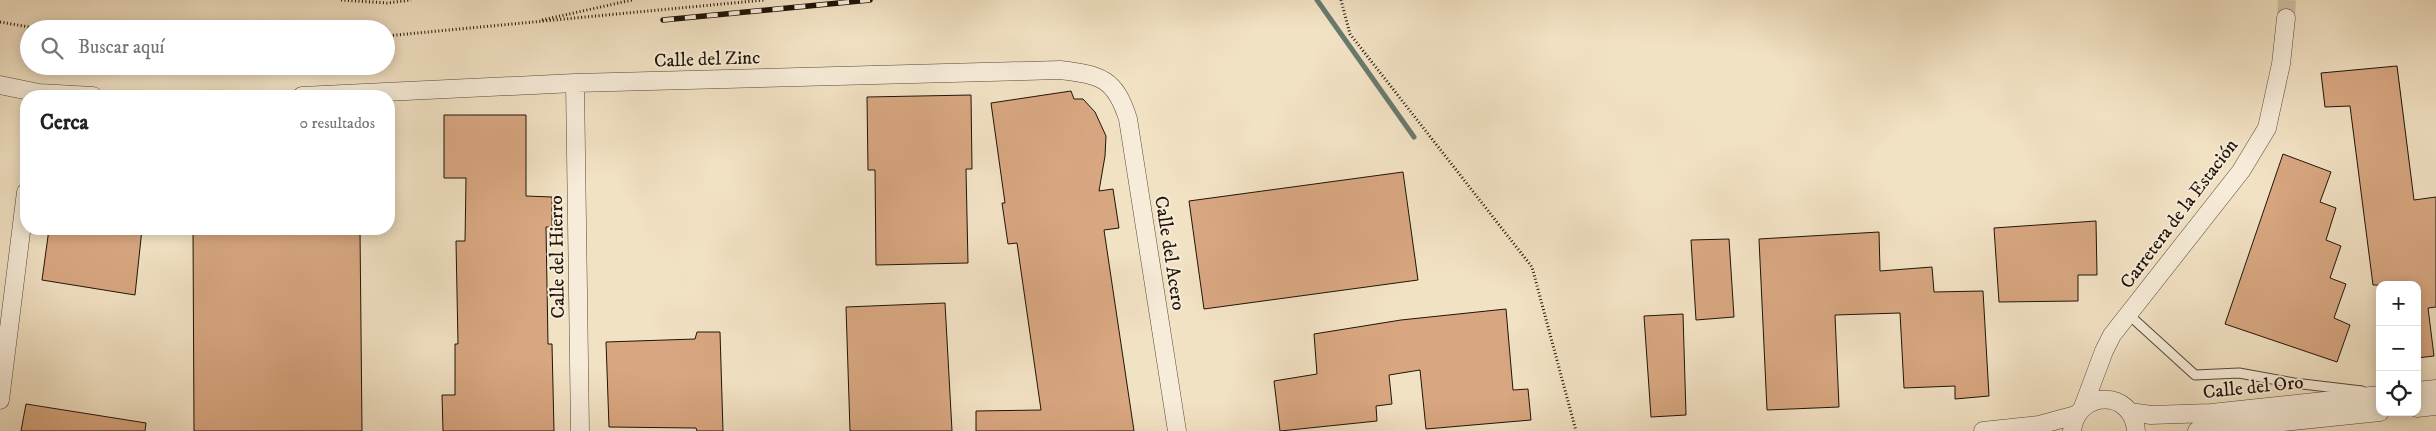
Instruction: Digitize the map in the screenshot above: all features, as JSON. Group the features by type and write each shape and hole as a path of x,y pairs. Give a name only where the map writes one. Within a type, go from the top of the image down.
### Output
{"street":[{"name":"Carretera de la Estación","path":"2077,418 2112,335 2241,171 2267,128 2282,64 2286,18"},
{"name":"Calle del Zinc","path":"395,92 575,83 1060,70 1089,74 1112,84"},
{"name":"Calle del Hierro","path":"575,83 580,431"},
{"name":"Calle del Acero","path":"1112,84 1122,99 1128,119 1177,431"},
{"path":"0,85 22,90"},
{"path":"0,400 21,235"},
{"path":"2098,369 2109,399"},
{"path":"2421,391 2436,389"},
{"name":"Calle del Oro","path":"2130,412 2151,415 2212,413 2376,394"},
{"path":"1983,431 2039,425 2077,418 2100,399 2109,399 2124,406 2134,420 2136,431"},
{"path":"2421,408 2436,406"},
{"name":"Calle del Oro","path":"2197,431 2376,412"}],"lane":[{"path":"2128,314 2195,375 2239,373 2294,383 2376,393"}],"path":[{"path":"341,0 387,3 411,0"},
{"path":"528,23 632,0"},
{"path":"395,35 764,0"},
{"path":"1342,0 1350,34 1532,267 1576,431"},
{"path":"0,22 20,25"}],"building":[{"path":"2397,66 2414,200 2436,197 2436,307 2428,308 2434,356 2421,358 2421,281 2376,281 2376,285 2373,285 2350,106 2325,107 2321,73"},
{"path":"1071,91 1074,99 1083,99 1095,112 1106,136 1105,156 1099,191 1113,189 1119,228 1104,230 1134,431 976,431 976,411 1041,410 1017,243 1008,244 1002,203 1005,203 991,103"},
{"path":"971,95 972,169 966,169 968,263 876,265 875,170 868,170 867,97"},
{"path":"444,115 526,115 526,196 552,197 552,227 546,227 548,344 552,344 554,431 443,431 442,395 455,395 455,344 458,344 456,241 465,241 466,178 444,178"},
{"path":"2283,154 2331,172 2320,202 2336,208 2326,240 2341,246 2330,278 2346,284 2334,318 2350,325 2337,362 2225,324"},
{"path":"1403,172 1418,280 1204,309 1189,201"},
{"path":"2096,221 2097,275 2078,275 2078,301 1999,302 1994,228"},
{"path":"1879,232 1880,271 1932,267 1934,292 1983,291 1989,396 1955,399 1955,386 1904,388 1900,313 1835,315 1839,407 1767,410 1759,239"},
{"path":"48,235 141,235 135,295 42,280"},
{"path":"193,235 360,235 362,431 194,431"},
{"path":"1729,239 1734,317 1696,320 1691,240"},
{"path":"945,303 952,431 850,431 846,307"},
{"path":"1506,309 1513,390 1528,389 1531,420 1426,429 1420,370 1389,375 1392,404 1376,406 1377,421 1280,431 1274,381 1317,374 1314,334 1401,320"},
{"path":"1683,314 1686,415 1651,417 1644,316"},
{"path":"697,332 720,332 723,431 697,431 696,428 609,427 606,342 695,339"},
{"path":"26,404 146,423 145,431 21,431"}],"waterway":[{"path":"1317,0 1414,137"}],"tunnel":[{"path":"2286,18 2287,0"}],"railway":[{"path":"663,20 870,0"}]}
